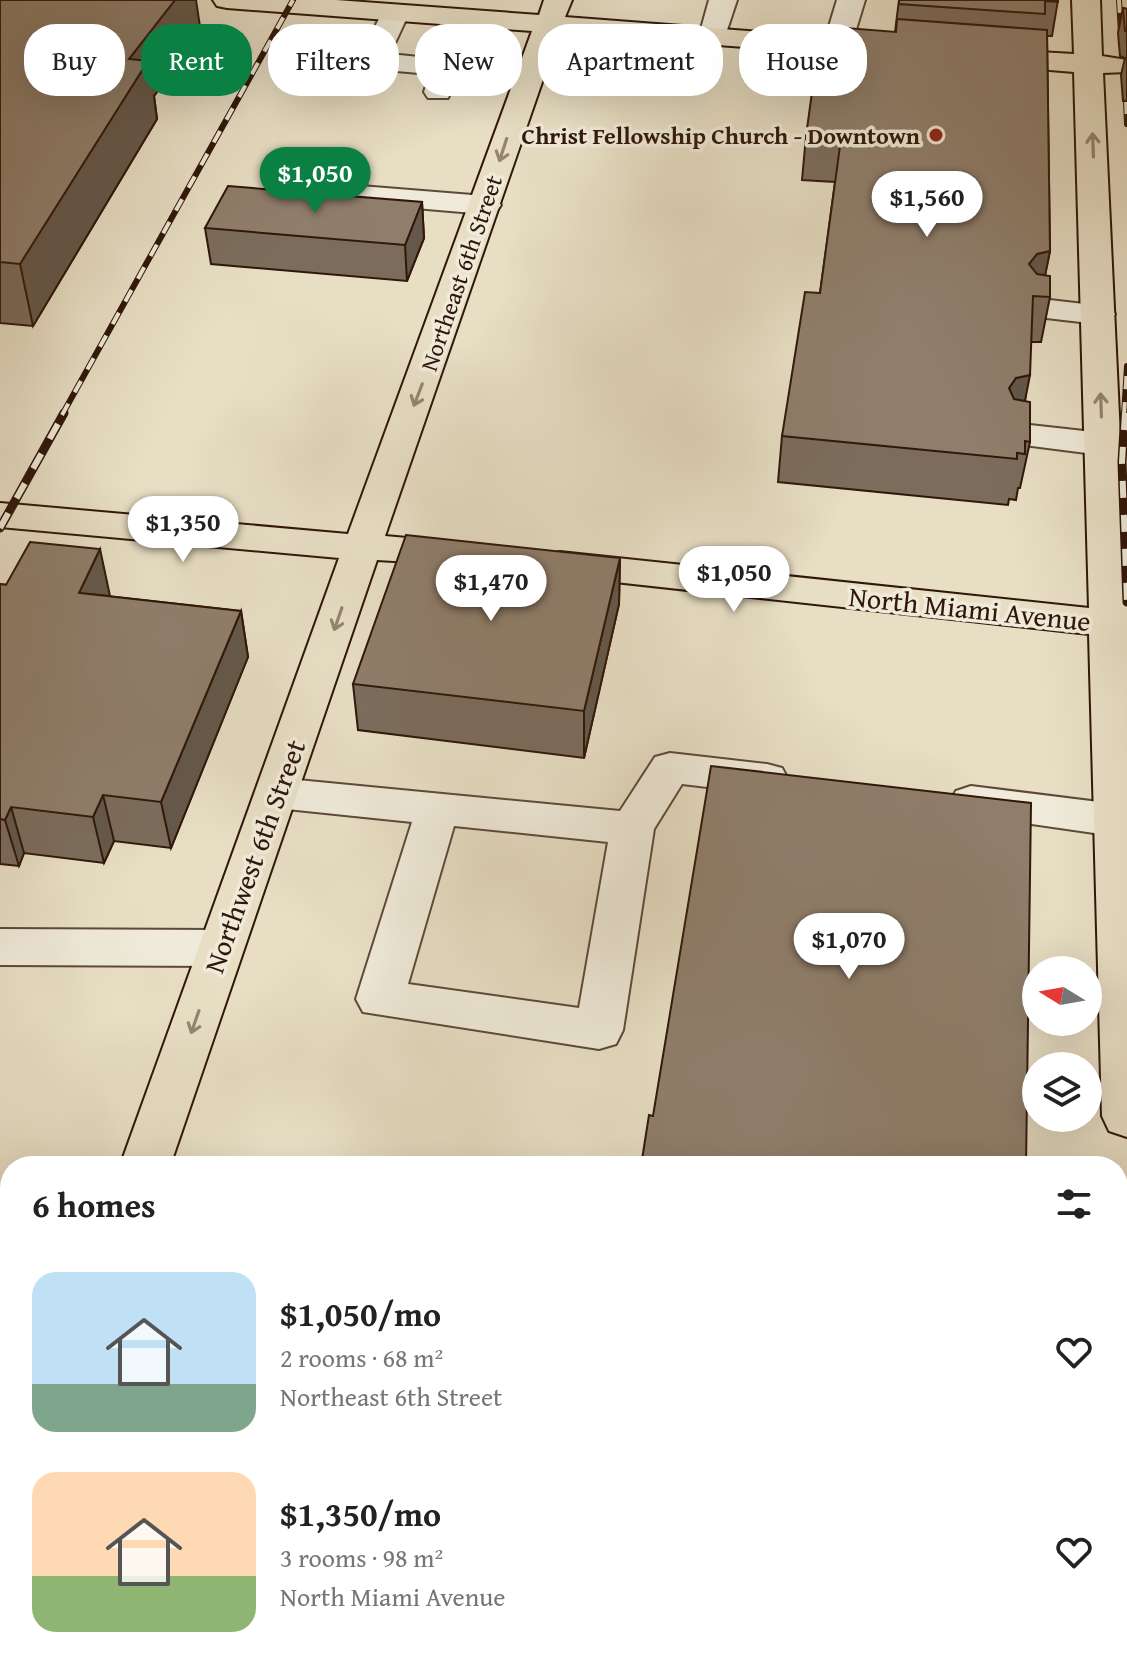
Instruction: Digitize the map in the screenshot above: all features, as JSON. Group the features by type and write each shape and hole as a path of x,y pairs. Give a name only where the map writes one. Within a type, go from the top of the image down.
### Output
{"main road":[{"path":"227,0 395,13 721,9 768,24"},
{"path":"1086,0 1105,65 1098,314 1102,444 1118,624 1115,820 1127,1116"},
{"name":"Northeast 6th Street","path":"364,546 554,12"},
{"path":"867,48 898,50"},
{"path":"959,55 1105,65"},
{"name":"North Miami Avenue","path":"0,515 292,543 513,559 1118,624"},
{"name":"Northwest 6th Street","path":"151,1156 220,948 364,546"}],"street":[{"path":"844,24 851,0"},
{"path":"390,24 395,13"},
{"path":"286,189 485,205"},
{"path":"1041,309 1098,314"},
{"path":"1021,435 1102,444"},
{"path":"437,810 380,999 599,1030 632,828 670,768 811,784"},
{"path":"277,793 632,828"},
{"path":"937,798 1115,820"},
{"path":"0,947 220,948"}],"building":[{"path":"0,0 175,0 156,24 141,24 141,44 129,59 141,60 141,72 20,264 0,262"},
{"path":"899,0 1058,0 1058,2 1045,1 1045,14 899,4"},
{"path":"1123,8 1127,9 1127,32 1125,31"},
{"path":"897,19 1047,30 1050,251 1037,254 1029,264 1037,274 1050,276 1050,297 1033,296 1030,375 1016,378 1009,388 1014,399 1030,402 1030,442 1025,441 1025,454 1017,453 1017,459 782,436 805,292 820,293 841,139 806,136 811,96 867,96 867,30 896,32"},
{"path":"228,186 422,202 405,245 205,228"},
{"path":"406,535 620,558 584,711 353,684"},
{"path":"30,542 100,549 79,593 241,611 161,802 103,795 93,817 11,807 5,820 0,819 0,584 6,585"},
{"path":"711,766 1031,803 1029,956 1022,956 1022,1036 1028,1036 1028,1052 1022,1052 1022,1132 1026,1132 1026,1156 643,1156 649,1115 653,1116"}],"railway":[{"path":"62,415 293,0"},
{"path":"1119,0 1121,33"},
{"path":"1126,101 1127,124"},
{"path":"1124,415 1127,366"},
{"path":"0,528 64,413"},
{"path":"1125,413 1122,462 1127,602"}],"place":[{"name":"Christ Fellowship Church - Downtown","path":"936,135"}]}
